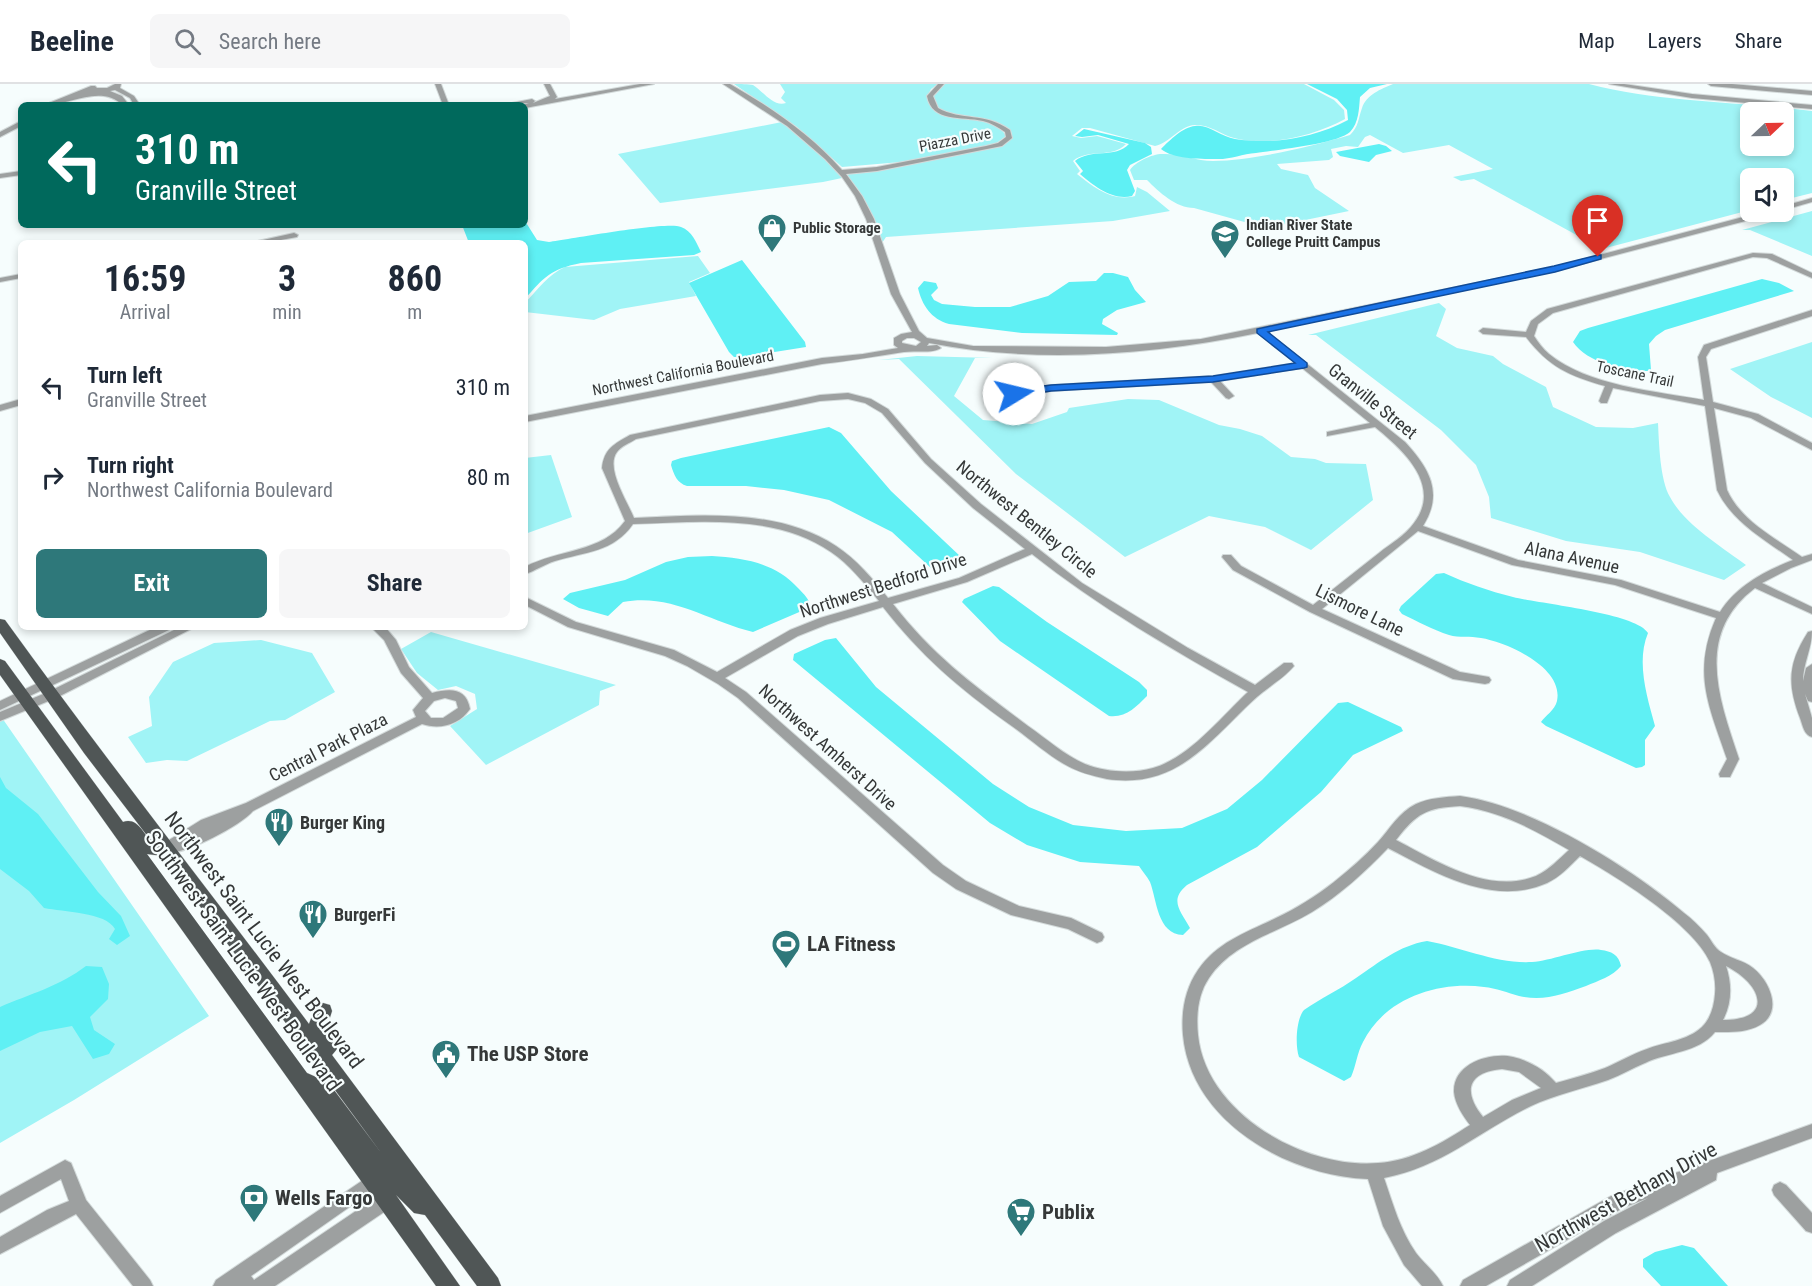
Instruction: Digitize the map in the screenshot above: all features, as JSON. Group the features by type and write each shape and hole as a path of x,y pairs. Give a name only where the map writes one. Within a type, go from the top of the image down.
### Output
{"main road":[{"name":"Northwest Saint Lucie West Boulevard","path":"0,623 490,1286"},
{"name":"Southwest Saint Lucie West Boulevard","path":"0,664 449,1286"},
{"path":"105,809 124,820 146,848 153,851 166,849"},
{"path":"291,1014 306,1016 323,1011 316,1031 354,1085 358,1105"},
{"path":"297,1078 318,1087 327,1096 374,1161 382,1167 408,1173"},
{"path":"372,1182 404,1187 453,1235"}],"street":[{"path":"438,84 445,102"},
{"path":"541,84 551,98"},
{"path":"547,84 551,98"},
{"path":"525,102 630,84"},
{"path":"528,104 651,84"},
{"path":"726,84 794,128 819,148 840,172 858,196 870,220 901,310 922,341"},
{"name":"Piazza Drive","path":"840,172 987,148 1000,145 1009,138 1008,131 995,123 946,115 935,108 930,102 930,96 941,84"},
{"path":"1612,84 1692,96 1812,107"},
{"path":"1711,84 1812,93"},
{"path":"57,102 98,89 117,86 135,102"},
{"path":"64,102 98,89 120,97 124,102"},
{"path":"528,104 547,101 551,98"},
{"path":"0,129 18,120"},
{"path":"0,135 18,125"},
{"path":"0,174 18,171"},
{"path":"1794,205 1812,200"},
{"path":"899,339 922,341 963,351 974,349 1106,350 1201,342 1555,269 1740,220"},
{"path":"268,240 294,235"},
{"path":"1483,331 1530,335 1534,322 1550,311 1753,255 1768,256 1812,276"},
{"path":"0,279 18,276"},
{"path":"901,310 899,316 903,332 898,345 906,349"},
{"path":"1806,559 1747,523 1727,501 1722,490 1702,357 1707,347 1812,313"},
{"name":"Granville Street","path":"1261,331 1414,456 1428,482 1427,507 1417,527"},
{"name":"Toscane Trail","path":"1530,335 1537,349 1546,357 1575,373 1610,385 1709,403 1746,413 1812,447"},
{"name":"Northwest California Boulevard","path":"847,358 884,348 899,339"},
{"name":"Northwest California Boulevard","path":"528,418 847,358 906,349 922,341"},
{"path":"1014,394 1051,388 1213,379 1304,365"},
{"path":"1213,379 1228,396"},
{"path":"1604,401 1610,385"},
{"name":"Northwest Bentley Circle","path":"630,521 608,468 610,447 647,433 797,402 834,396 861,395 885,411 928,461 977,506 1078,585 1174,645 1256,691"},
{"path":"0,408 18,403"},
{"path":"0,416 18,411"},
{"path":"1330,434 1377,424"},
{"path":"528,570 552,559 604,546 625,531 630,521 724,519 771,524 794,531 841,553 857,568 916,640 962,684 1063,758 1098,772 1118,776 1145,774 1166,769 1182,760 1256,691 1288,666"},
{"path":"1314,610 1417,527"},
{"name":"Alana Avenue","path":"1417,527 1516,563 1617,582 1722,616"},
{"name":"Northwest Bedford Drive","path":"717,677 794,633 885,602 963,580 1032,550"},
{"name":"Lismore Lane","path":"1227,556 1237,568 1314,610 1457,676 1485,680"},
{"path":"1725,774 1733,759 1719,715 1709,664 1711,648 1722,616 1734,601 1754,584 1774,572 1806,559"},
{"path":"1754,584 1812,611"},
{"name":"Northwest Amherst Drive","path":"528,602 557,618 660,650 717,677 775,724 938,870 961,885 1016,911 1071,924 1097,937"},
{"path":"49,690 159,630"},
{"path":"0,717 27,700 182,630"},
{"path":"382,630 393,641 401,665 430,698"},
{"path":"1812,635 1797,662 1795,686 1812,734"},
{"path":"1812,668 1808,685 1812,698"},
{"path":"452,694 462,699 464,709 449,721 433,723 422,718 419,715 421,706 430,698 452,694"},
{"path":"0,706 27,700"},
{"name":"Central Park Plaza","path":"166,849 191,843 237,819 250,807 422,718"},
{"path":"1460,801 1480,803 1512,814 1578,849 1682,917 1701,937 1714,956 1722,976 1723,1004 1713,1026 1681,1046 1646,1055 1606,1074 1519,1104 1447,1147 1413,1163 1374,1172 1320,1164 1273,1145 1244,1126 1223,1105 1205,1078 1194,1053 1188,1028 1188,1007 1197,983 1221,954 1312,905 1360,868 1386,841 1405,818 1417,809 1434,803 1460,801"},
{"path":"1386,841 1472,882 1495,885 1525,884 1541,879 1557,870 1578,849"},
{"path":"1713,1026 1734,1028 1745,1026 1758,1020 1766,1009 1766,999 1760,984 1748,971 1730,960 1714,956"},
{"path":"1481,1127 1465,1104 1462,1088 1467,1075 1479,1066 1502,1062 1522,1066 1540,1077 1554,1091"},
{"name":"Northwest Bethany Drive","path":"1469,1286 1617,1202 1812,1131"},
{"name":"Northwest Bethany Drive","path":"1516,1286 1610,1227 1760,1151"},
{"path":"0,1205 65,1168 79,1205 144,1286"},
{"path":"1374,1172 1389,1220 1410,1259 1434,1286"},
{"path":"222,1286 243,1280 319,1219 372,1182"},
{"path":"1780,1190 1812,1226"},
{"path":"260,1286 387,1200"},
{"path":"0,1246 53,1216 79,1205"},
{"path":"319,1219 332,1237"}],"shaded area":[{"path":"734,84 753,85 773,101 781,104 786,103 781,98 785,92 780,84 938,84 931,89 927,97 939,113 986,122 1002,130 1006,136 994,145 901,162 842,167 797,127"},
{"path":"943,84 1304,84 1334,100 1344,110 1345,119 1305,135 1262,141 1234,138 1210,128 1195,125 1184,128 1165,142 1155,146 1090,128 1082,128 1072,136 1081,138 1097,136 1126,144 1120,149 1107,153 1079,157 1073,161 1080,171 1077,174 1097,189 1119,197 1135,196 1137,187 1147,192 1170,211 1113,221 886,237 882,243 857,188 847,176 849,174 989,149 1002,145 1012,137 1011,131 1003,125 955,115 937,107 932,96"},
{"path":"1307,84 1387,84 1370,88 1360,97 1358,115 1353,128 1343,136 1332,140 1220,159 1179,157 1161,149 1181,131 1195,126 1205,127 1235,139 1264,141 1307,136 1348,120 1347,110 1337,99"},
{"path":"1393,84 1589,84 1645,95 1740,104 1740,156 1794,156 1794,109 1812,111 1812,193 1794,198 1794,168 1740,168 1740,213 1602,249 1474,179 1461,181 1453,177 1493,169 1449,145 1403,153 1370,135 1365,137 1358,147 1346,146 1331,149 1333,157 1329,160 1277,164 1281,169 1308,175 1315,188 1349,211 1266,228 1181,205 1162,194 1147,180 1134,180 1130,170 1140,161 1158,154 1207,161 1230,160 1282,152 1350,135 1357,125 1364,103 1374,93"},
{"path":"782,122 816,149 842,178 660,203 618,154"},
{"path":"1084,129 1145,143 1151,147 1152,154 1130,165 1127,170 1135,191 1132,196 1111,194 1098,188 1080,174 1083,171 1075,161 1081,157 1110,153 1123,149 1129,144 1098,135 1075,136"},
{"path":"1379,144 1392,151 1376,155 1369,162 1340,156 1336,152"},
{"path":"1812,211 1812,256 1750,230 1742,230 1771,222 1794,222 1794,216"},
{"path":"528,226 537,240 549,242 639,228 672,226 681,227 691,234 701,252 694,255 571,265 549,275 528,296 528,240 468,240 463,228 528,228"},
{"path":"698,256 710,273 689,282 696,296 620,309 594,320 528,312 528,300 548,278 565,267"},
{"path":"742,260 805,342 806,347 742,357 734,357 729,352 689,283"},
{"path":"1104,273 1128,277 1135,290 1146,302 1117,310 1103,319 1102,324 1118,333 1117,335 1022,333 949,324 932,315 922,300 918,288 924,281 936,283 938,288 931,295 934,300 942,304 1010,307 1048,296 1069,282 1096,281"},
{"path":"1762,279 1779,283 1794,291 1665,330 1649,344 1651,370 1648,371 1607,364 1587,355 1573,342 1580,331 1588,328"},
{"path":"1439,303 1446,309 1436,336 1457,348 1493,356 1503,364 1546,387 1553,407 1596,427 1633,428 1658,423 1662,471 1667,490 1676,507 1694,526 1746,565 1724,580 1640,552 1566,541 1491,518 1489,497 1476,465 1441,430 1316,335 1308,335"},
{"path":"1812,342 1812,418 1771,397 1730,369"},
{"path":"917,356 993,358 975,358 954,396 983,420 1032,424 1067,412 1069,408 1128,399 1159,400 1219,425 1262,436 1291,457 1315,459 1326,463 1366,464 1373,500 1311,550 1265,527 1209,516 1125,557 1016,474 899,359 879,360"},
{"path":"829,427 841,433 891,491 961,557 931,568 892,532 829,500 784,490 746,486 687,486 676,478 671,465 672,461 681,458"},
{"path":"551,455 572,517 528,533 528,458"},
{"path":"712,556 747,560 770,567 789,580 806,597 811,607 753,632 657,601 623,602 608,616 579,608 563,599 570,593 625,580 666,562 688,557"},
{"path":"1444,573 1513,597 1586,610 1626,620 1640,626 1648,633 1643,668 1655,726 1645,740 1645,765 1636,768 1541,722 1556,704 1557,689 1552,677 1531,658 1492,640 1443,633 1402,614 1399,610 1401,606 1436,574"},
{"path":"993,586 999,587 1047,622 1139,682 1147,690 1147,696 1126,713 1109,716 1000,641 962,602"},
{"path":"431,632 616,685 600,691 599,705 486,765 450,726 477,709 475,694 456,686 438,690 417,673 401,649"},
{"path":"836,638 876,687 993,784 1029,807 1073,825 1126,831 1182,828 1227,809 1262,780 1338,703 1348,702 1401,727 1403,731 1353,755 1321,792 1257,847 1187,885 1177,900 1190,928 1183,935 1174,933 1163,923 1150,882 1139,866 1080,862 1027,845 990,823 793,660 794,654 825,640"},
{"path":"261,640 312,653 335,692 285,720 270,721 187,761 167,760 146,763 128,737 152,726 149,697 173,662 214,643"},
{"path":"0,715 209,1016 0,1143"},
{"path":"0,777 6,788 38,814 98,892 121,916 130,936 117,945 109,939 115,929 103,919 44,908 29,891 0,869"},
{"path":"1427,941 1492,958 1519,962 1540,961 1586,950 1601,950 1614,954 1621,966 1610,975 1586,986 1545,998 1528,998 1493,988 1466,986 1431,990 1415,996 1385,1014 1373,1027 1361,1046 1351,1077 1344,1081 1299,1057 1297,1033 1299,1020 1304,1010 1390,955"},
{"path":"86,966 102,967 109,984 108,999 90,1017 94,1030 115,1044 109,1054 93,1059 72,1026 40,1032 0,1051 0,1007 55,984"},
{"path":"1682,1245 1694,1248 1728,1286 1661,1286 1643,1267 1643,1259 1655,1252"}],"place":[{"name":"Public Storage","path":"772,254"},
{"name":"Indian River State College Pruitt Campus","path":"1225,260"},
{"name":"Burger King","path":"279,848"},
{"name":"BurgerFi","path":"313,940"},
{"name":"LA Fitness","path":"786,970"},
{"name":"The USP Store","path":"446,1080"},
{"name":"Wells Fargo","path":"254,1224"},
{"name":"Publix","path":"1021,1238"}],"route":[{"path":"1014,394 1051,388 1213,379 1304,365 1261,331 1555,269 1598,257"}]}
